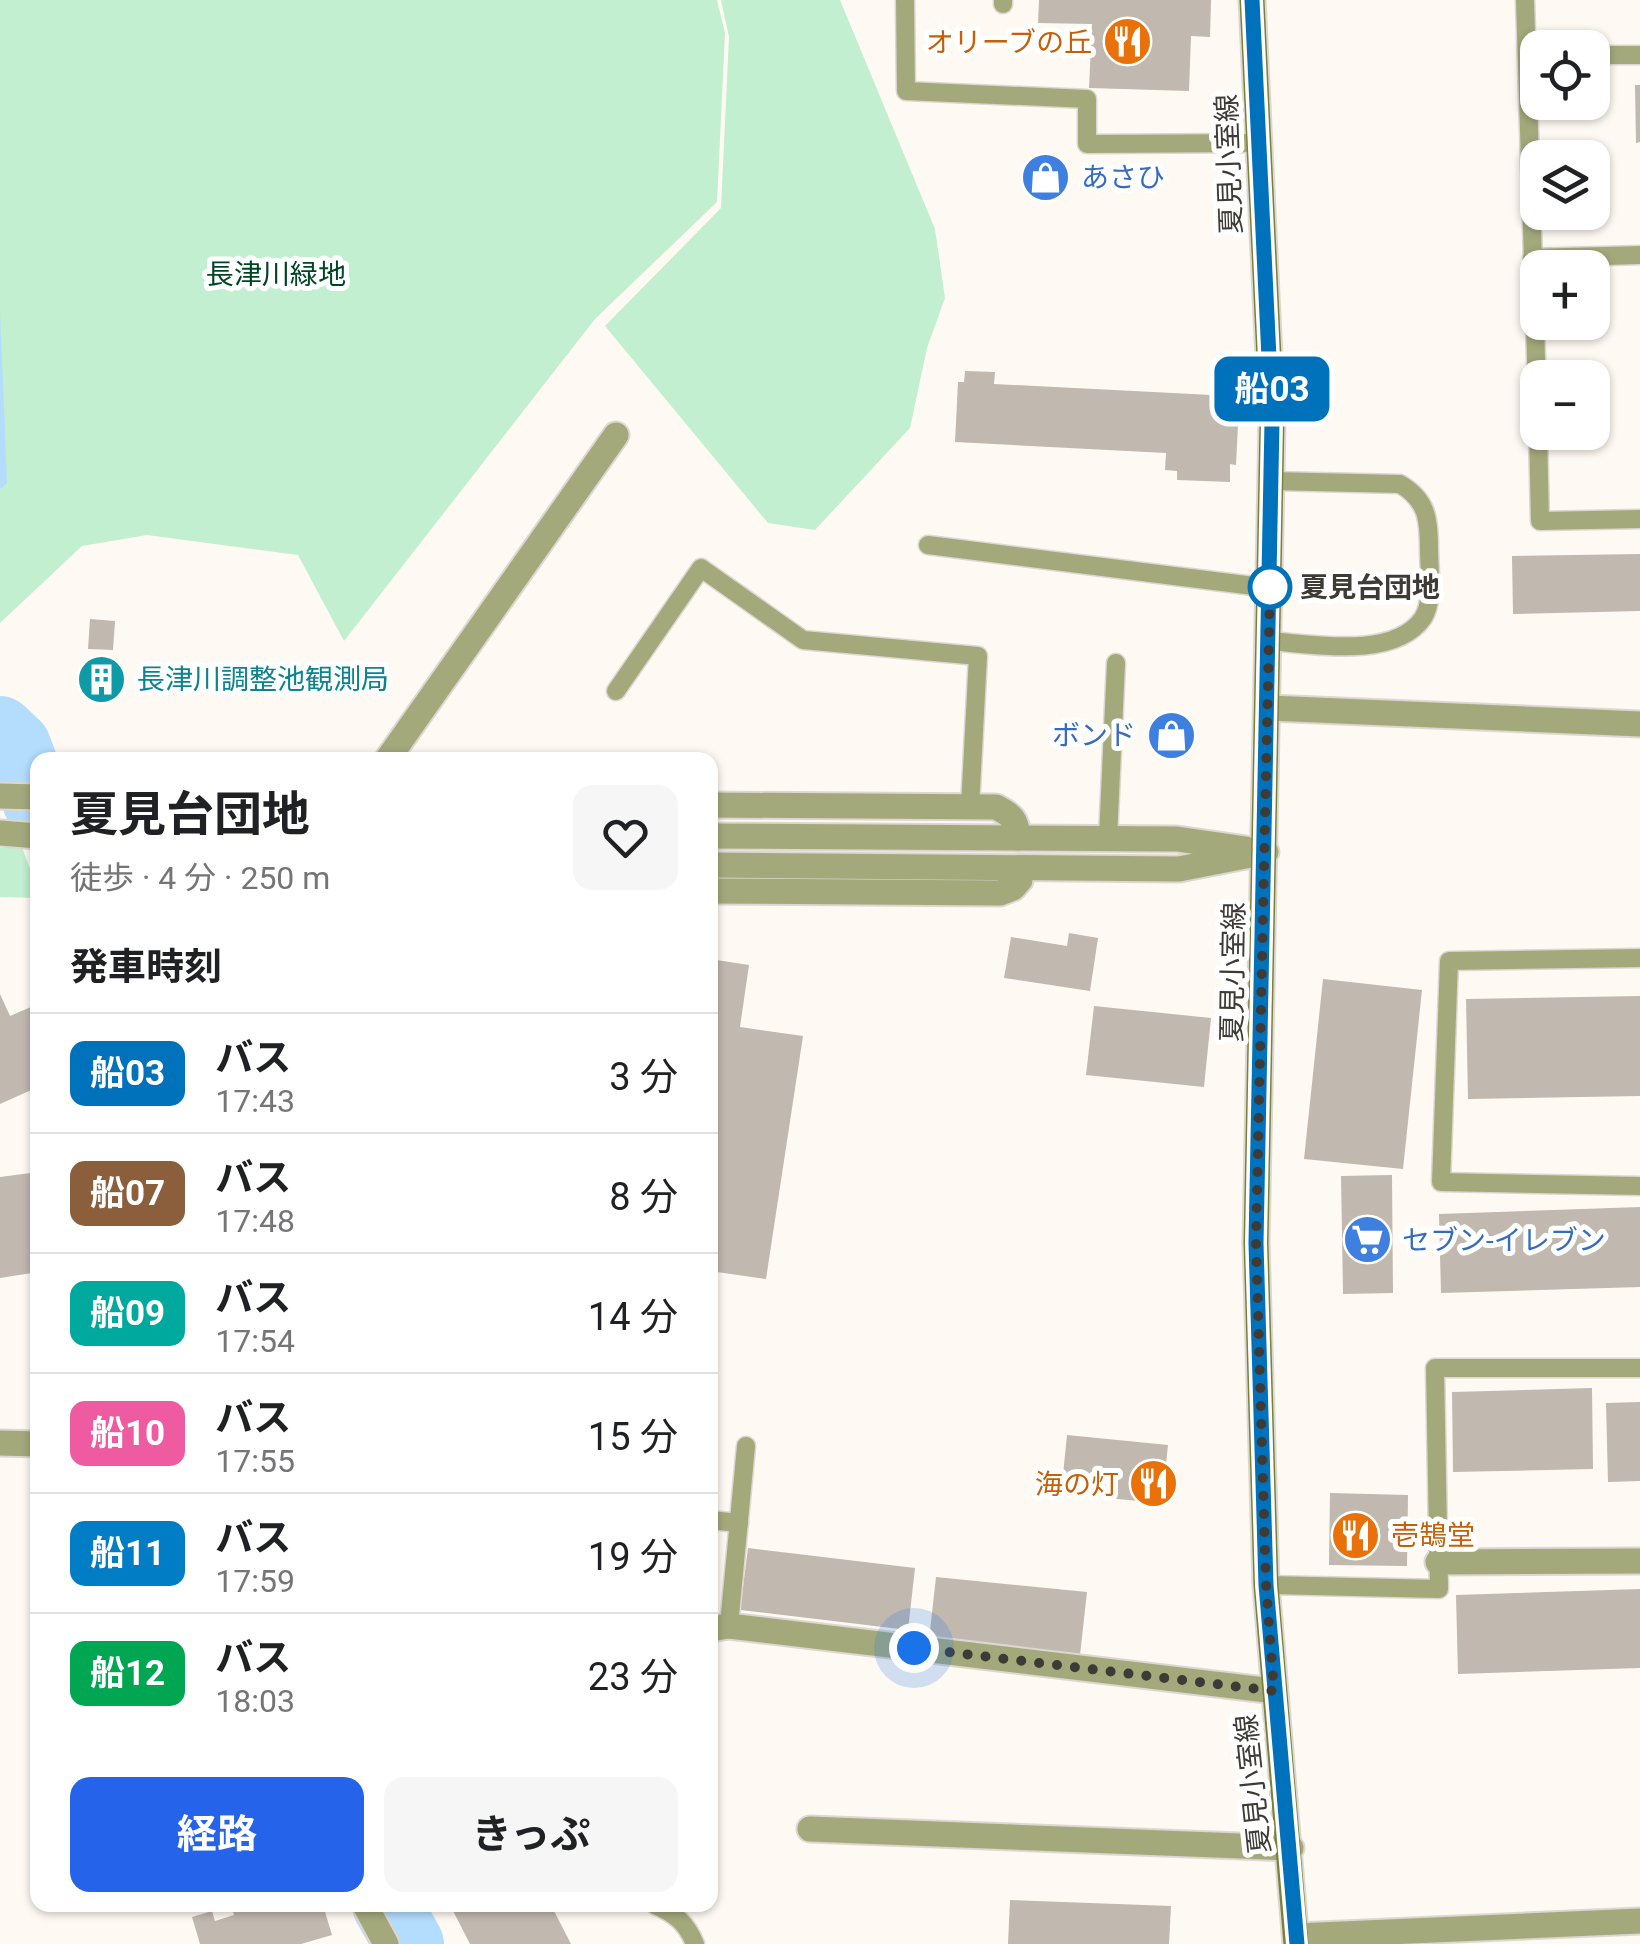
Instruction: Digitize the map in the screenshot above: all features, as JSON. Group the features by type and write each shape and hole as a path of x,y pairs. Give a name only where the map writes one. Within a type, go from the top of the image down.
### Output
{"main road":[{"name":"夏見小室線","path":"1252,0 1261,230 1270,322 1272,481 1256,1243 1266,1585 1296,1940"}],"street":[{"path":"392,752 616,434"},
{"path":"1268,708 1640,724"},
{"path":"2,795 30,796"},
{"path":"718,805 996,807 1012,815 1018,838"},
{"path":"718,836 1178,838 1266,852"},
{"path":"718,865 1178,870 1266,852"},
{"path":"718,890 1000,893 1020,880 1019,868"},
{"path":"0,1443 30,1444"},
{"path":"1438,1562 1640,1561"},
{"path":"720,1627 1274,1691"},
{"path":"810,1828 1291,1848"},
{"path":"369,1912 386,1944"},
{"path":"1296,1940 1640,1921"}],"lane":[{"path":"905,0 906,91 1086,99 1087,144 1258,143"},
{"path":"1525,0 1529,30"},
{"path":"1610,56 1640,55"},
{"path":"1532,120 1532,250"},
{"path":"1610,256 1640,255"},
{"path":"1538,450 1540,521 1640,519"},
{"path":"1269,642 1368,648 1410,629 1424,617 1428,598 1428,522 1424,504 1414,492 1400,484 1272,481"},
{"path":"928,544 1270,588"},
{"path":"616,691 700,568 804,640 978,656 970,807"},
{"path":"1108,838 1116,663"},
{"path":"1640,958 1449,960 1441,1182 1640,1186"},
{"path":"1266,1585 1439,1589 1435,1368 1640,1368"},
{"path":"720,1627 739,1523 746,1446"},
{"path":"718,1521 739,1523"},
{"path":"667,1912 687,1925 696,1944"}],"green space":[{"name":"長津川緑地","path":"0,0 717,0 725,33 717,202 595,319 344,641 298,555 147,535 82,546 0,623"},
{"path":"721,0 840,0 935,229 945,298 927,348 910,428 815,530 768,523 605,326 721,208 729,37"},
{"path":"22,847 30,869 30,898 0,897 0,848"}],"water":[{"path":"0,312 7,483 0,489"}],"building":[{"path":"1039,0 1211,0 1210,37 1191,36 1189,91 1089,88 1092,24 1038,23"},
{"path":"1635,85 1640,85 1640,142 1636,143"},
{"path":"965,371 995,372 994,384 1231,396 1229,425 1238,425 1236,465 1230,464 1230,482 1177,480 1177,471 1165,470 1166,453 955,442 958,382 964,382"},
{"path":"1640,554 1640,611 1513,614 1512,556"},
{"path":"90,619 115,621 113,650 88,649"},
{"name":"長津川調整池観測局","path":"92,668 113,668 112,690 91,689"},
{"path":"1069,933 1098,938 1090,991 1004,978 1011,937 1067,946"},
{"path":"718,960 749,965 740,1027 803,1036 766,1279 718,1272"},
{"path":"1323,979 1422,990 1403,1169 1304,1159"},
{"path":"0,994 10,1016 30,1007 30,1091 0,1104"},
{"path":"1640,996 1640,1096 1468,1099 1466,999"},
{"path":"1094,1006 1211,1018 1204,1087 1086,1075"},
{"path":"30,1173 30,1273 0,1278 0,1177"},
{"path":"1392,1175 1393,1293 1343,1294 1341,1176"},
{"path":"1640,1207 1640,1287 1441,1293 1439,1214"},
{"path":"1592,1388 1593,1469 1453,1472 1452,1392"},
{"path":"1640,1402 1640,1481 1608,1482 1606,1403"},
{"path":"1067,1435 1168,1445 1162,1503 1061,1494"},
{"path":"1330,1493 1408,1495 1407,1566 1329,1565"},
{"path":"748,1548 915,1568 908,1630 740,1610"},
{"path":"936,1577 1087,1592 1080,1655 929,1640"},
{"path":"1640,1589 1640,1668 1458,1674 1456,1595"},
{"path":"1010,1900 1171,1906 1169,1944 1008,1944"},
{"path":"212,1912 215,1921 234,1915 233,1912 325,1912 332,1935 301,1944 200,1944 192,1917"},
{"path":"454,1912 555,1912 571,1944 470,1944"}],"waterway":[{"path":"0,731 16,746 30,782"},
{"path":"391,1912 409,1944"}],"bus line":[{"name":"船03","path":"1252,0 1272,421 1256,1243 1266,1585 1297,1944"}],"place":[{"name":"オリーブの丘","path":"1127,42"},
{"name":"あさひ","path":"1046,177"},
{"name":"夏見台団地","path":"1270,587"},
{"name":"長津川調整池観測局","path":"102,679"},
{"name":"ボンド","path":"1171,735"},
{"name":"セブン-イレブン","path":"1367,1240"},
{"name":"海の灯","path":"1154,1484"},
{"name":"壱鵠堂","path":"1356,1535"}],"route":[{"path":"914,1648 1274,1691 1266,1585 1256,1243 1270,587"}]}
